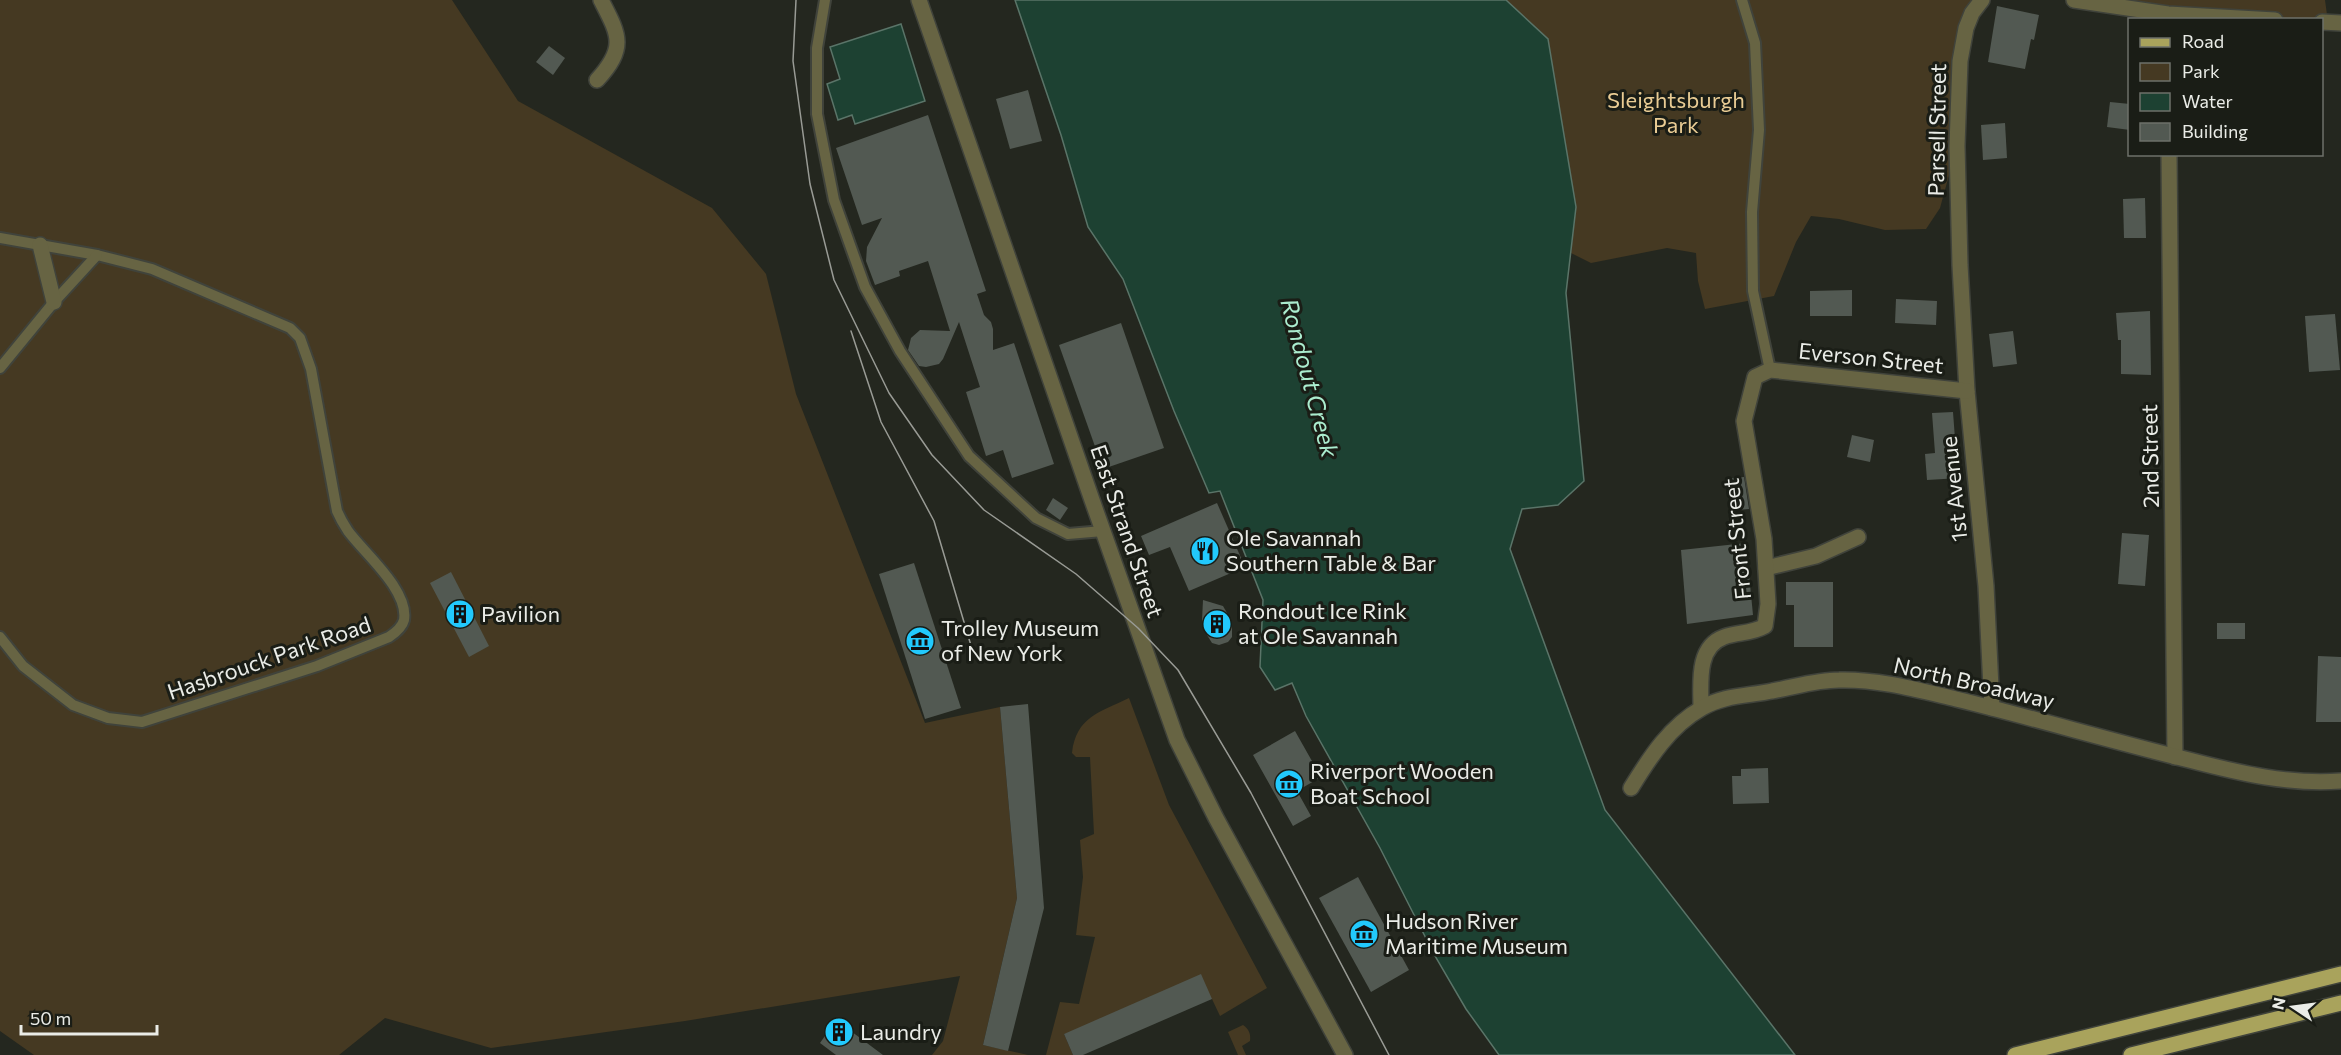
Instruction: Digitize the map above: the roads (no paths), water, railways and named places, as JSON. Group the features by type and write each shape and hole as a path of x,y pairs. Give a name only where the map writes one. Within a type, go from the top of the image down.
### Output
{"main road":[{"path":"2015,1055 2341,974"},
{"path":"2132,1055 2341,1003"}],"street":[{"path":"597,80 615,54 618,39 601,0"},
{"name":"East Strand Street","path":"919,0 1177,740 1345,1055"},
{"name":"Parsell Street","path":"1960,265 1956,146 1960,61 1966,28 1972,13 1982,0"},
{"path":"2074,0 2168,17 2204,18"},
{"path":"2323,22 2341,23"},
{"name":"2nd Street","path":"2169,156 2175,757"},
{"path":"40,245 54,302"},
{"name":"1st Avenue","path":"1960,265 1967,391 1986,586 1992,708"},
{"name":"Everson Street","path":"1770,370 1967,391"},
{"name":"Front Street","path":"1701,708 1702,670 1710,645 1724,637 1756,632 1765,626 1768,604 1764,539 1744,421 1755,377 1770,370"},
{"path":"1766,568 1816,556 1858,537"},
{"name":"North Broadway","path":"1630,788 1665,738 1701,708 1720,699 1772,691 1815,681 1842,680 1895,685 2249,775 2298,781 2341,781"}],"lane":[{"path":"825,0 817,48 817,114 834,200 865,287 900,351 969,456 1036,518 1068,534 1103,531"},
{"path":"1742,0 1755,42 1759,130 1752,212 1753,291 1770,370"},
{"name":"Hasbrouck Park Road","path":"0,238 97,255 152,268 290,328 300,338 311,369 337,511 348,531 395,586 404,610 404,621 399,630 389,637 317,666 142,722 108,718 74,705 23,666 0,637"},
{"path":"0,368 54,302 97,255"}],"water":[{"name":"Rondout Creek","path":"1015,0 1506,0 1548,39 1576,207 1566,293 1584,481 1558,505 1522,509 1510,549 1605,810 1795,1055 1499,1055 1466,1009 1435,956 1380,848 1306,716 1292,683 1275,690 1260,667 1263,600 1220,491 1209,493 1174,411 1123,279 1088,227 1061,135"},
{"path":"901,24 925,101 855,124 852,115 838,120 827,84 840,79 830,47"}],"tram line":[{"path":"796,0 793,61 810,184 834,280 889,393 932,455 984,510 1076,574 1138,628 1178,670 1251,793 1389,1055"},
{"path":"851,331 881,422 934,521 972,649"}],"place":[{"name":"Ole Savannah Southern Table & Bar","path":"1205,551"},
{"name":"Pavilion","path":"460,614"},
{"name":"Rondout Ice Rink at Ole Savannah","path":"1217,624"},
{"name":"Trolley Museum of New York","path":"920,641"},
{"name":"Riverport Wooden Boat School","path":"1289,784"},
{"name":"Hudson River Maritime Museum","path":"1364,934"},
{"name":"Laundry","path":"839,1032"}],"park label":[{"name":"Sleightsburgh Park","path":"1676,112"}]}
